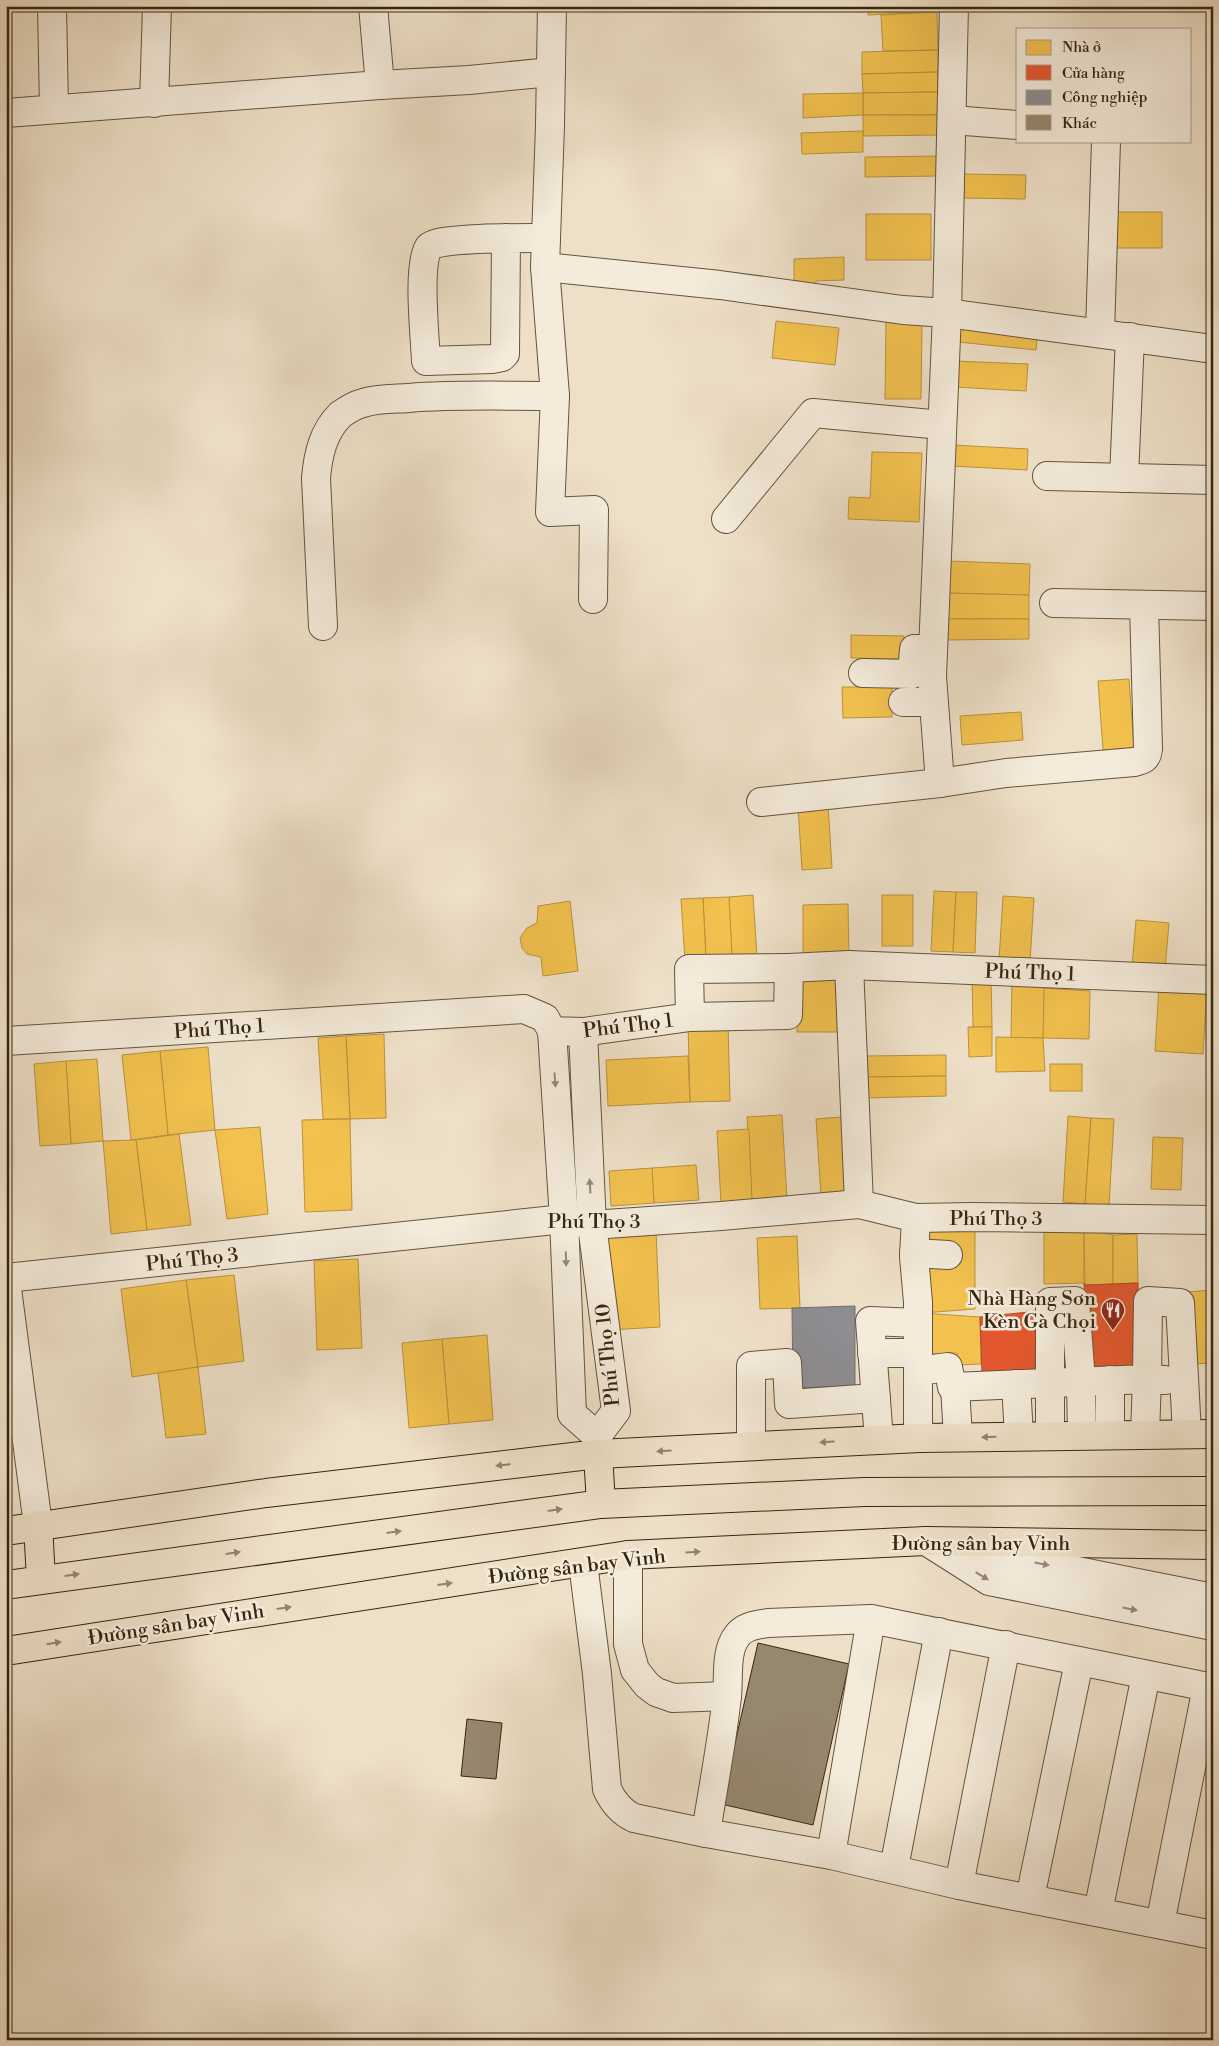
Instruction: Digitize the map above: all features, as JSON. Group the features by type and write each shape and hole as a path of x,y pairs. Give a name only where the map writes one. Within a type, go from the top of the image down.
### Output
{"main road":[{"path":"6,1530 597,1445 751,1446 920,1438 1200,1434"},
{"path":"597,1445 601,1504"},
{"path":"6,1584 601,1504 864,1492 1213,1491"},
{"path":"38,1525 41,1579"},
{"name":"Đường sân bay Vinh","path":"6,1651 628,1555 926,1541 1213,1545"}],"street":[{"path":"52,6 54,108"},
{"path":"154,103 157,6"},
{"path":"373,6 380,85"},
{"path":"552,6 545,267 555,396 550,512 594,510 592,599"},
{"path":"940,783 933,702 933,649 947,313 954,6"},
{"path":"6,112 469,80 551,72"},
{"path":"952,120 1016,125"},
{"path":"1100,333 1106,142"},
{"path":"506,238 505,354 502,357 492,359 426,361 423,306 424,259 429,246 434,243 449,241 506,238 546,238"},
{"path":"545,267 720,285 1213,349"},
{"path":"1124,478 1130,337"},
{"path":"323,626 316,478 318,458 323,441 330,426 342,414 365,402 379,400 434,396 555,396"},
{"path":"726,519 813,412 942,425"},
{"path":"1047,476 1213,480"},
{"path":"1054,603 1213,606"},
{"path":"761,802 940,783 1006,772 1134,762 1144,759 1147,756 1148,749 1144,605"},
{"path":"863,673 912,674 914,649 933,649"},
{"path":"903,702 933,702"},
{"path":"848,964 859,1204"},
{"name":"Phú Thọ 1","path":"6,1041 524,1009 545,1018 552,1031 583,1032 690,1017 788,1015 789,968 848,964 1213,980"},
{"path":"690,1017 689,969 789,968"},
{"name":"Phú Thọ 10","path":"552,1031 564,1219 572,1414 597,1445 616,1411 592,1225 583,1032"},
{"name":"Phú Thọ 3","path":"7,1286 564,1219 592,1225 859,1204 916,1218 1213,1220"},
{"path":"916,1218 914,1253 918,1302 918,1423 920,1438"},
{"path":"914,1253 948,1255"},
{"path":"7,1286 38,1525"},
{"path":"1145,1434 1148,1301 1180,1303 1184,1381 1200,1434"},
{"path":"879,1440 870,1322 918,1323"},
{"path":"1147,1348 1182,1345"},
{"path":"1050,1436 1051,1383 1064,1350 1080,1381 1082,1435"},
{"path":"872,1353 918,1370"},
{"path":"751,1446 751,1366 787,1363 789,1404"},
{"path":"751,1405 789,1404 875,1391 918,1370 948,1367 952,1387 1147,1378 1184,1381"},
{"path":"1110,1380 1110,1434"},
{"path":"1016,1384 1019,1436"},
{"path":"955,1387 958,1437"},
{"path":"926,1541 1213,1598"},
{"path":"926,1541 989,1581 1213,1626"},
{"path":"628,1555 628,1644 636,1670 646,1685 656,1692 673,1698 727,1696"},
{"path":"583,1563 597,1674 607,1789 611,1798 620,1809 634,1818 831,1855 894,1868 959,1885 1213,1935"},
{"path":"706,1833 727,1696 732,1644 737,1635 745,1629 768,1623 870,1620 1006,1645 1079,1662 1210,1688 1205,1736 1160,1924"},
{"path":"831,1855 870,1620"},
{"path":"894,1868 939,1632"},
{"path":"959,1885 1006,1645"},
{"path":"1030,1898 1079,1662"},
{"path":"1098,1912 1146,1675"}],"building: Nhà ở":[{"path":"809,6 864,6 809,10"},
{"path":"868,6 937,6 937,12 868,15"},
{"path":"937,12 938,50 883,51 881,15"},
{"path":"938,50 938,72 862,74 862,52"},
{"path":"938,72 938,92 863,93 862,74"},
{"path":"938,92 939,115 863,115 863,93"},
{"path":"863,93 863,115 803,118 803,94"},
{"path":"863,115 939,115 939,135 863,136"},
{"path":"863,131 863,152 802,154 801,133"},
{"path":"939,156 939,176 865,177 865,157"},
{"path":"964,174 1026,175 1025,199 964,198"},
{"path":"1115,212 1162,212 1162,248 1114,248"},
{"path":"866,214 931,214 931,260 866,260"},
{"path":"844,257 844,280 816,281 816,291 800,291 800,281 794,281 794,259"},
{"path":"776,321 839,328 835,365 772,358"},
{"path":"886,321 922,322 921,399 885,399"},
{"path":"960,321 1038,329 1036,350 958,342"},
{"path":"955,361 1028,364 1026,391 954,387"},
{"path":"952,445 1028,449 1027,470 951,466"},
{"path":"872,452 922,453 919,522 848,519 849,497 870,498"},
{"path":"947,561 1030,564 1029,595 946,593"},
{"path":"946,593 1029,595 1029,619 946,619"},
{"path":"946,619 1029,619 1029,639 946,640"},
{"path":"851,635 904,636 904,659 851,658"},
{"path":"1129,679 1134,748 1103,750 1098,681"},
{"path":"842,687 892,687 892,717 843,718"},
{"path":"1021,712 1023,740 962,745 960,716"},
{"path":"828,804 832,868 802,870 798,806"},
{"path":"934,891 956,892 953,952 931,951"},
{"path":"956,892 977,892 975,953 953,952"},
{"path":"753,895 757,956 732,957 729,897"},
{"path":"882,895 913,895 913,946 882,946"},
{"path":"1003,896 1034,898 1030,962 999,960"},
{"path":"729,897 732,957 706,960 703,898"},
{"path":"703,898 706,960 685,961 681,899"},
{"path":"570,901 578,971 543,976 541,957 527,954 522,948 520,938 527,928 537,923 538,906"},
{"path":"848,904 849,957 803,958 803,905"},
{"path":"1136,920 1169,923 1165,970 1132,967"},
{"path":"797,971 847,971 847,1032 797,1032"},
{"path":"991,974 992,1027 973,1027 972,975"},
{"path":"1012,980 1045,980 1043,1038 1011,1038"},
{"path":"1159,986 1207,988 1203,1054 1155,1051"},
{"path":"1044,988 1090,991 1089,1039 1043,1038"},
{"path":"728,1022 730,1101 690,1102 688,1023"},
{"path":"968,1027 992,1027 992,1056 969,1057"},
{"path":"384,1034 386,1118 350,1119 346,1036"},
{"path":"346,1036 350,1119 323,1119 318,1038"},
{"path":"996,1037 1043,1038 1045,1071 996,1072"},
{"path":"208,1047 215,1130 168,1135 160,1051"},
{"path":"160,1051 168,1135 131,1140 122,1055"},
{"path":"946,1055 946,1076 866,1077 865,1056"},
{"path":"688,1056 690,1102 608,1106 606,1060"},
{"path":"97,1059 103,1141 71,1144 66,1061"},
{"path":"66,1061 71,1144 40,1146 34,1064"},
{"path":"1050,1064 1082,1064 1082,1091 1050,1091"},
{"path":"946,1076 946,1096 866,1098 866,1077"},
{"path":"782,1115 787,1199 752,1201 747,1117"},
{"path":"853,1116 857,1193 821,1196 816,1119"},
{"path":"1068,1116 1091,1118 1085,1204 1063,1202"},
{"path":"1091,1118 1114,1119 1109,1206 1085,1204"},
{"path":"350,1119 352,1210 305,1212 302,1120"},
{"path":"260,1127 268,1214 227,1219 215,1130"},
{"path":"749,1129 752,1201 721,1203 717,1131"},
{"path":"179,1134 191,1225 147,1230 136,1140"},
{"path":"1153,1137 1183,1138 1181,1190 1151,1189"},
{"path":"136,1140 147,1230 111,1234 103,1141"},
{"path":"696,1165 699,1200 654,1203 652,1168"},
{"path":"652,1168 654,1203 611,1206 609,1171"},
{"path":"1044,1228 1084,1228 1084,1283 1044,1284"},
{"path":"1084,1228 1113,1235 1113,1284 1085,1285"},
{"path":"975,1229 975,1309 922,1313 923,1230"},
{"path":"656,1231 660,1327 609,1330 604,1234"},
{"path":"1137,1234 1138,1283 1113,1284 1113,1235"},
{"path":"797,1236 800,1308 760,1309 757,1238"},
{"path":"358,1259 362,1348 317,1350 314,1261"},
{"path":"234,1275 244,1361 198,1367 186,1280"},
{"path":"186,1280 198,1367 132,1377 121,1289"},
{"path":"1213,1290 1213,1363 1192,1364 1186,1292"},
{"path":"922,1313 980,1317 981,1364 957,1365 957,1353 923,1354"},
{"path":"487,1335 493,1420 449,1424 442,1339"},
{"path":"442,1339 449,1424 409,1428 402,1343"},
{"path":"198,1367 206,1434 166,1438 158,1373"}],"building: Cửa hàng":[{"name":"Nhà Hàng Sơn Kèn Gà Chọi","path":"1084,1283 1085,1285 1138,1283 1140,1367 1088,1370"},
{"path":"1039,1311 1040,1371 982,1373 980,1317"}],"building: Công nghiệp":[{"path":"855,1306 855,1386 793,1388 792,1308"}],"building: Khác":[{"path":"758,1643 849,1664 813,1825 721,1804"},
{"path":"467,1719 502,1723 496,1779 461,1776"}],"place":[{"name":"Nhà Hàng Sơn Kèn Gà Chọi","path":"1113,1331"}]}
